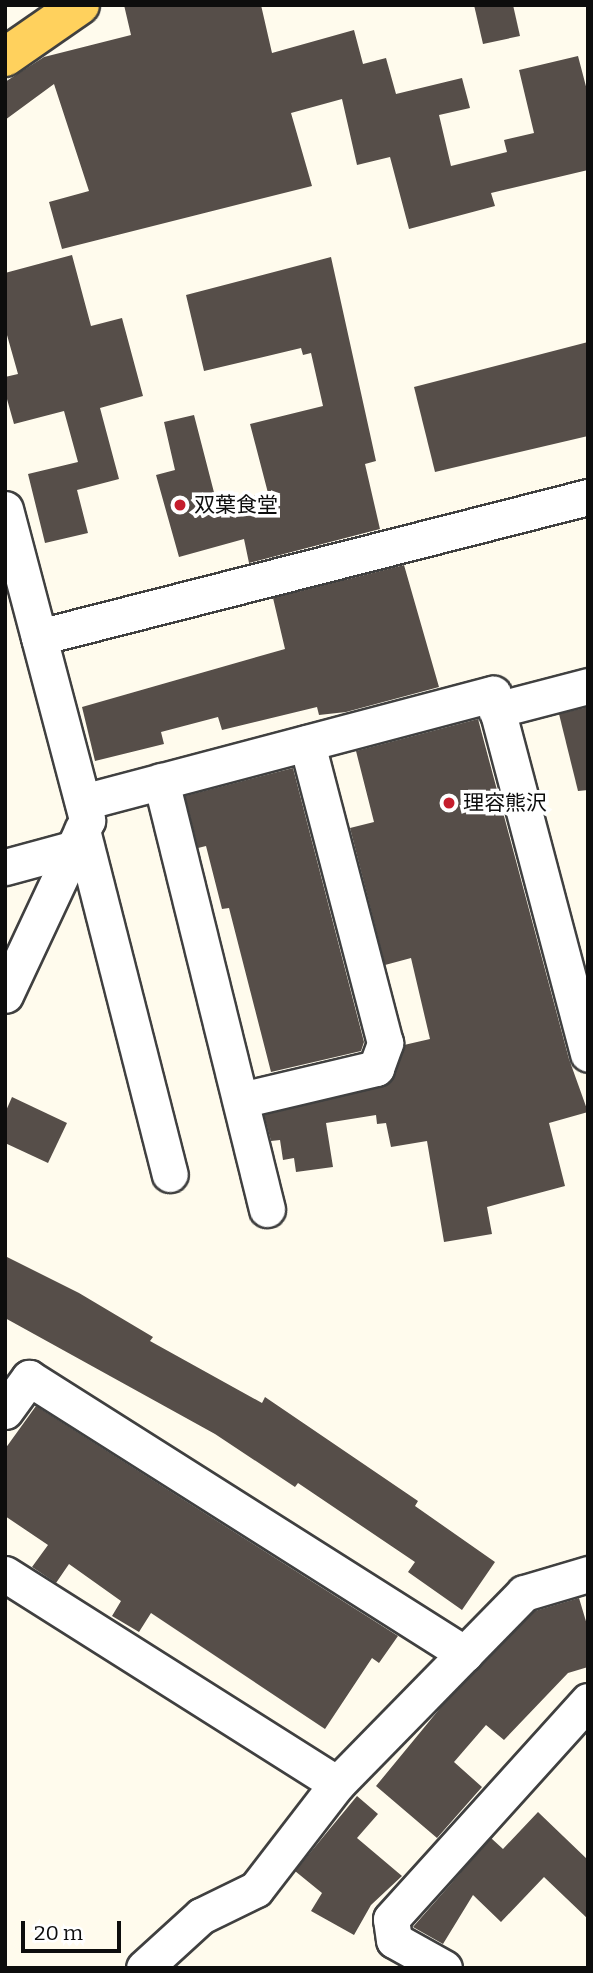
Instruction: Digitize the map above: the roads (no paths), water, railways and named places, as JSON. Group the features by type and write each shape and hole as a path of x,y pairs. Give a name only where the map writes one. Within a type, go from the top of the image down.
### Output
{"main road":[{"path":"5,57 80,5"}],"lane":[{"path":"39,638 588,497"},
{"path":"5,509 39,638 80,827 170,1174"},
{"path":"496,710 588,686"},
{"path":"5,867 161,780 493,694 581,1001 588,1054"},
{"path":"242,1100 376,1068 385,1043 307,743"},
{"path":"161,780 267,1209"},
{"path":"5,995 80,827"},
{"path":"5,1411 29,1378 465,1654"},
{"path":"5,1574 337,1784"},
{"path":"144,1968 201,1916 256,1889 337,1784 524,1593 588,1574"},
{"path":"444,1968 394,1940 391,1919 588,1701"}],"place":[{"name":"双葉食堂","path":"180,505"},
{"name":"理容熊沢","path":"449,803"}]}
